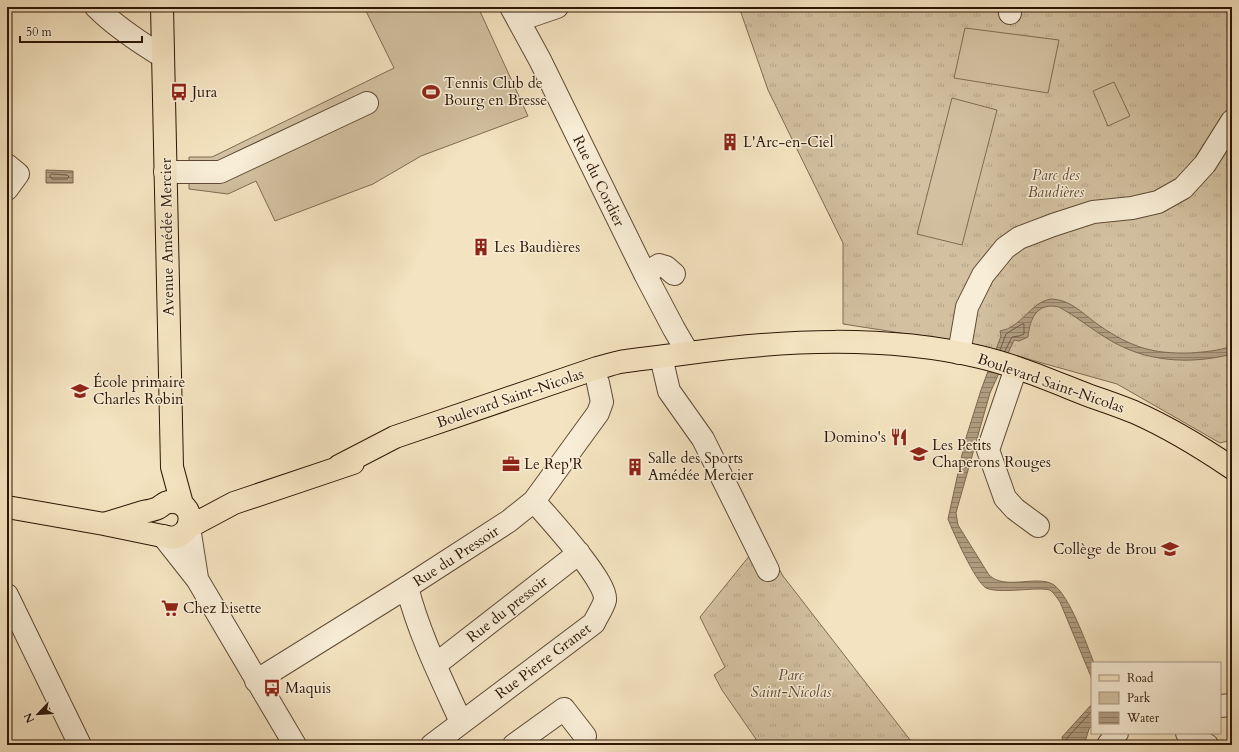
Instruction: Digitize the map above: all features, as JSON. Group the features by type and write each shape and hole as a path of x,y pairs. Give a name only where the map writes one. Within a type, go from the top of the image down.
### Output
{"main road":[{"name":"Avenue Amédée Mercier","path":"162,7 172,467"},
{"name":"Boulevard Saint-Nicolas","path":"339,466 395,437 597,368 624,361 721,348 829,341 877,343 959,353 1016,368 1135,413 1182,436 1208,451 1232,468"},
{"name":"Boulevard Saint-Nicolas","path":"234,503 339,466 396,450 688,353"},
{"path":"172,467 182,504 190,516 189,527"},
{"path":"163,536 156,528 154,523 155,513 159,507 172,467"},
{"path":"104,524 159,507 167,502 182,504 234,503"},
{"path":"7,507 104,524 168,538 177,537 185,532 189,527 234,503"}],"street":[{"path":"96,7 105,16 137,40 162,56"},
{"path":"515,13 557,7"},
{"name":"Rue du Cordier","path":"515,13 540,60 644,274 688,353"},
{"path":"165,172 220,172 367,103"},
{"path":"959,353 967,307 983,275 1005,248 1019,238 1086,214 1132,208 1158,202 1183,188 1205,164 1232,121"},
{"path":"7,165 18,174 7,189"},
{"path":"644,274 660,265 666,267 674,274"},
{"path":"662,361 670,391 703,439 768,570"},
{"path":"1016,368 988,450 1005,498 1015,509 1038,526"},
{"name":"Rue du Pressoir","path":"256,681 509,521 534,501 598,413 602,402 598,383"},
{"name":"Rue Pierre Granet","path":"432,745 594,623 605,600 596,578 579,553 534,501"},
{"path":"189,527 197,579"},
{"path":"163,536 197,579 295,745"},
{"name":"Rue du pressoir","path":"435,665 579,553"},
{"path":"406,587 412,607 435,665 461,722"},
{"path":"7,595 80,745"},
{"path":"1221,706 1232,705"},
{"path":"514,745 564,709 585,736"},
{"path":"1108,745 1116,734"},
{"path":"1187,734 1197,745"},
{"path":"1188,734 1207,745"}],"green space":[{"name":"Tennis Club de Bourg en Bresse","path":"364,7 478,7 528,116 421,156 373,184 275,221 256,181 228,194 189,189 189,157 212,157 394,68"},
{"name":"Parc des Baudières","path":"739,7 1232,7 1232,440 1220,443 1117,384 978,345 843,324 843,243 768,90"},
{"path":"965,28 1059,40 1048,93 954,78"},
{"path":"1114,82 1130,116 1108,126 1093,91"},
{"path":"952,98 997,110 962,245 917,234"},
{"name":"Parc Saint-Nicolas","path":"763,539 783,576 914,745 760,745 722,690 714,675 725,667 700,617"}],"water":[{"path":"46,170 73,171 73,183 46,183"},
{"path":"1050,299 1058,300 1071,305 1111,333 1142,348 1164,352 1190,353 1206,352 1232,346 1232,354 1200,360 1152,357 1122,347 1059,307 1045,307 1040,309 1033,318 1028,337 1019,341 1014,340 990,393 956,513 958,525 989,575 996,580 1004,582 1047,582 1054,585 1060,591 1072,610 1094,662 1091,662 1091,677 1060,602 1053,593 1050,590 1044,589 1003,591 986,588 981,584 970,567 948,519 965,441 981,390 1001,336 1000,331 1007,329 1020,321 1043,301"},
{"path":"1091,705 1091,726 1084,745 1063,745 1062,737"}],"place":[{"name":"Jura","path":"179,92"},
{"name":"Tennis Club de Bourg en Bresse","path":"431,92"},
{"name":"L'Arc-en-Ciel","path":"730,142"},
{"name":"Les Baudières","path":"481,247"},
{"name":"École primaire Charles Robin","path":"80,391"},
{"name":"Domino's","path":"899,437"},
{"name":"Les Petits Chaperons Rouges","path":"919,454"},
{"name":"Le Rep'R","path":"511,464"},
{"name":"Salle des Sports Amédée Mercier","path":"635,467"},
{"name":"Collège de Brou","path":"1170,549"},
{"name":"Chez Lisette","path":"170,608"},
{"name":"Maquis","path":"272,688"}]}
